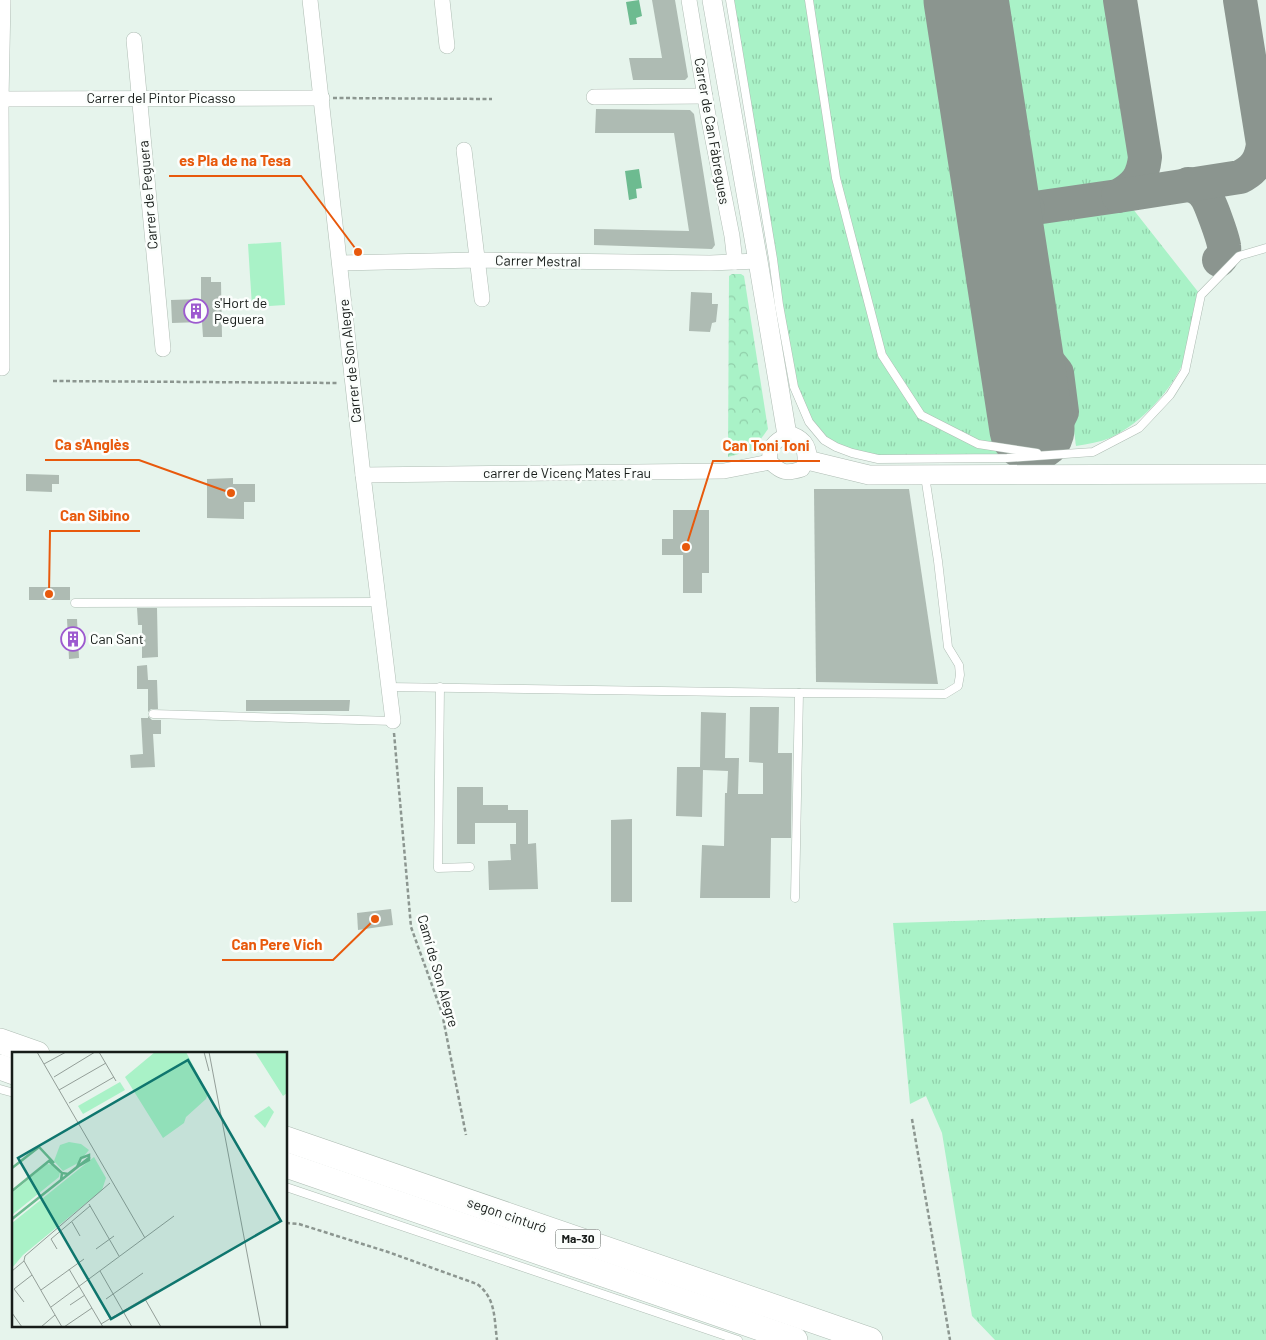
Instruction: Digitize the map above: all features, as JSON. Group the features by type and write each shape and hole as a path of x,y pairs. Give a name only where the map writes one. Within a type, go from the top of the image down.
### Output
{"highway":[{"path":"0,1041 30,1052"},
{"path":"0,1067 12,1071"},
{"name":"segon cinturó","path":"288,1140 870,1340"},
{"name":"segon cinturó","path":"288,1166 795,1340"}],"street":[{"path":"2,368 1,99 3,0"},
{"name":"Carrer de Son Alegre","path":"310,0 363,474 393,721"},
{"path":"442,0 447,46"},
{"name":"Carrer de Can Fàbregues","path":"689,0 732,236 735,262"},
{"path":"712,0 787,435"},
{"name":"Carrer de Peguera","path":"134,40 163,349"},
{"path":"594,97 705,96"},
{"name":"Carrer del Pintor Picasso","path":"1,99 322,98"},
{"path":"464,150 482,300"},
{"name":"Carrer Mestral","path":"340,263 477,260 758,261"},
{"path":"787,435 797,437 804,444 808,452 808,460 802,469 789,473 778,470 770,462 769,452 778,439 787,435"},
{"path":"808,460 869,475 1266,474"},
{"name":"carrer de Vicenç Mates Frau","path":"363,474 724,472 770,462"}],"lane":[{"path":"730,0 794,387 809,422 824,440 836,447 878,459 1056,456 1093,452 1139,428 1170,395 1185,371 1201,295 1239,256 1266,248"},
{"path":"809,0 836,178 882,355 921,415 978,444 1056,456"},
{"path":"388,687 944,694 958,686 960,676 958,665 948,647 938,561 924,474"},
{"path":"75,602 378,602"},
{"path":"440,688 438,868 470,867"},
{"path":"795,898 799,693"},
{"path":"153,714 393,721"},
{"path":"288,1188 738,1340"}],"path":[{"path":"322,98 492,99"},
{"path":"53,381 353,383"},
{"name":"Camí de Son Alegre","path":"393,721 411,927 442,1013 466,1135"},
{"path":"912,1119 950,1340"},
{"path":"288,1223 299,1224 388,1252 477,1284 490,1296 497,1340"}],"green space":[{"path":"730,0 944,0 1012,453 962,459 903,460 852,453 824,440 809,422 794,387"},
{"path":"987,0 1108,0 1134,153 1127,167 1113,184 1108,187 1045,196 1029,193 1020,184 1014,174"},
{"path":"1129,204 1199,293 1190,343 1186,357 1173,381 1155,404 1133,424 1110,438 1076,446 1066,370 1038,337 1026,246 1034,228 1048,216"},
{"path":"281,242 285,305 252,307 248,244"},
{"path":"732,274 744,276 768,429 753,450 728,457 729,276"},
{"path":"1266,911 1266,1340 995,1340 972,1316 942,1133 926,1096 910,1104 893,923"}],"shaded area":[{"path":"639,0 642,16 636,18 637,24 630,25 626,2"},
{"path":"639,169 642,188 636,189 637,198 629,200 625,171"}],"building":[{"path":"652,0 675,0 688,77 685,80 633,80 629,58 662,58"},
{"path":"596,109 690,110 694,114 715,245 712,249 594,245 594,229 689,231 674,133 595,133"},
{"name":"s'Hort de Peguera","path":"201,277 211,277 211,282 221,282 222,337 203,337 202,322 172,323 171,300 201,299"},
{"path":"691,292 712,293 712,304 718,304 716,322 712,323 710,332 689,331"},
{"path":"26,474 59,475 59,484 52,484 52,492 26,491"},
{"path":"233,478 233,484 255,484 255,502 244,502 244,519 207,518 207,479"},
{"path":"814,489 909,489 938,684 816,682"},
{"path":"673,510 709,510 709,573 702,573 702,593 683,593 683,555 662,555 662,539 673,539"},
{"path":"29,587 70,587 70,600 29,600"},
{"path":"137,608 157,608 158,657 142,658 142,625 138,625"},
{"name":"Can Sant","path":"67,619 77,619 79,658 69,659"},
{"path":"147,665 148,680 157,680 158,709 151,709 148,712 148,689 137,689 137,666"},
{"path":"246,700 350,700 349,711 246,711"},
{"path":"750,707 779,707 778,753 792,753 791,838 771,838 770,898 700,898 702,845 724,846 725,793 727,793 728,771 703,770 702,817 676,816 677,767 700,767 701,712 726,713 725,758 739,758 738,794 763,794 763,763 749,762"},
{"path":"148,716 152,720 161,720 161,734 153,734 155,767 131,768 130,755 143,754 141,718 148,718"},
{"path":"457,787 483,787 483,805 508,805 508,810 528,810 528,844 536,843 538,889 489,890 488,861 511,860 510,844 516,844 516,823 475,823 475,844 457,844"},
{"path":"632,819 632,902 611,902 611,820"},
{"path":"391,909 393,925 358,930 357,913"}],"taxiway":[{"path":"995,180 1000,191 1007,199 1016,205 1028,209 1118,196 1138,180 1145,157 1120,0"},
{"path":"1118,196 1240,177 1250,171 1256,164 1261,155 1263,144 1240,0"},
{"path":"1188,184 1198,188 1203,193 1213,212 1224,246 1222,257 1219,260"},
{"path":"1017,319 1023,365 1014,398 1016,413 1020,422 1025,426 1033,430 1046,429 1057,422 1062,412 1057,373 1024,332 1017,319 1005,244 1007,232 1012,223 1028,209"}],"runway":[{"path":"966,0 1032,429"}],"place":[{"name":"es Pla de na Tesa","path":"358,252"},
{"name":"s'Hort de Peguera","path":"196,311"},
{"name":"Ca s'Anglès","path":"231,493"},
{"name":"Can Toni Toni","path":"686,547"},
{"name":"Can Sibino","path":"49,594"},
{"name":"Can Sant","path":"73,639"},
{"name":"Can Pere Vich","path":"375,919"}]}
